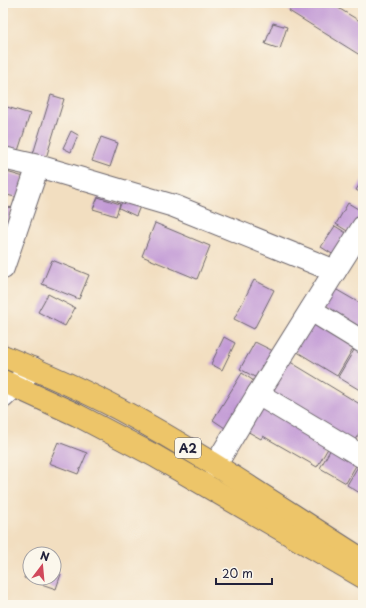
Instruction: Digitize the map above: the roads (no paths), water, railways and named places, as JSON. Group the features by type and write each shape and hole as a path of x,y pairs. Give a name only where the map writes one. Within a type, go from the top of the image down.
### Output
{"highway":[{"name":"A2","path":"3,356 33,368 118,408 190,449 363,560"},
{"name":"A2","path":"7,388 78,415 155,456 363,577"}],"street":[{"path":"3,158 38,166 174,206 335,271"},
{"path":"3,268 38,166"},
{"path":"216,466 258,394 363,227"},
{"path":"310,310 363,342"},
{"path":"7,388 33,368"},
{"path":"258,394 363,457"}]}
